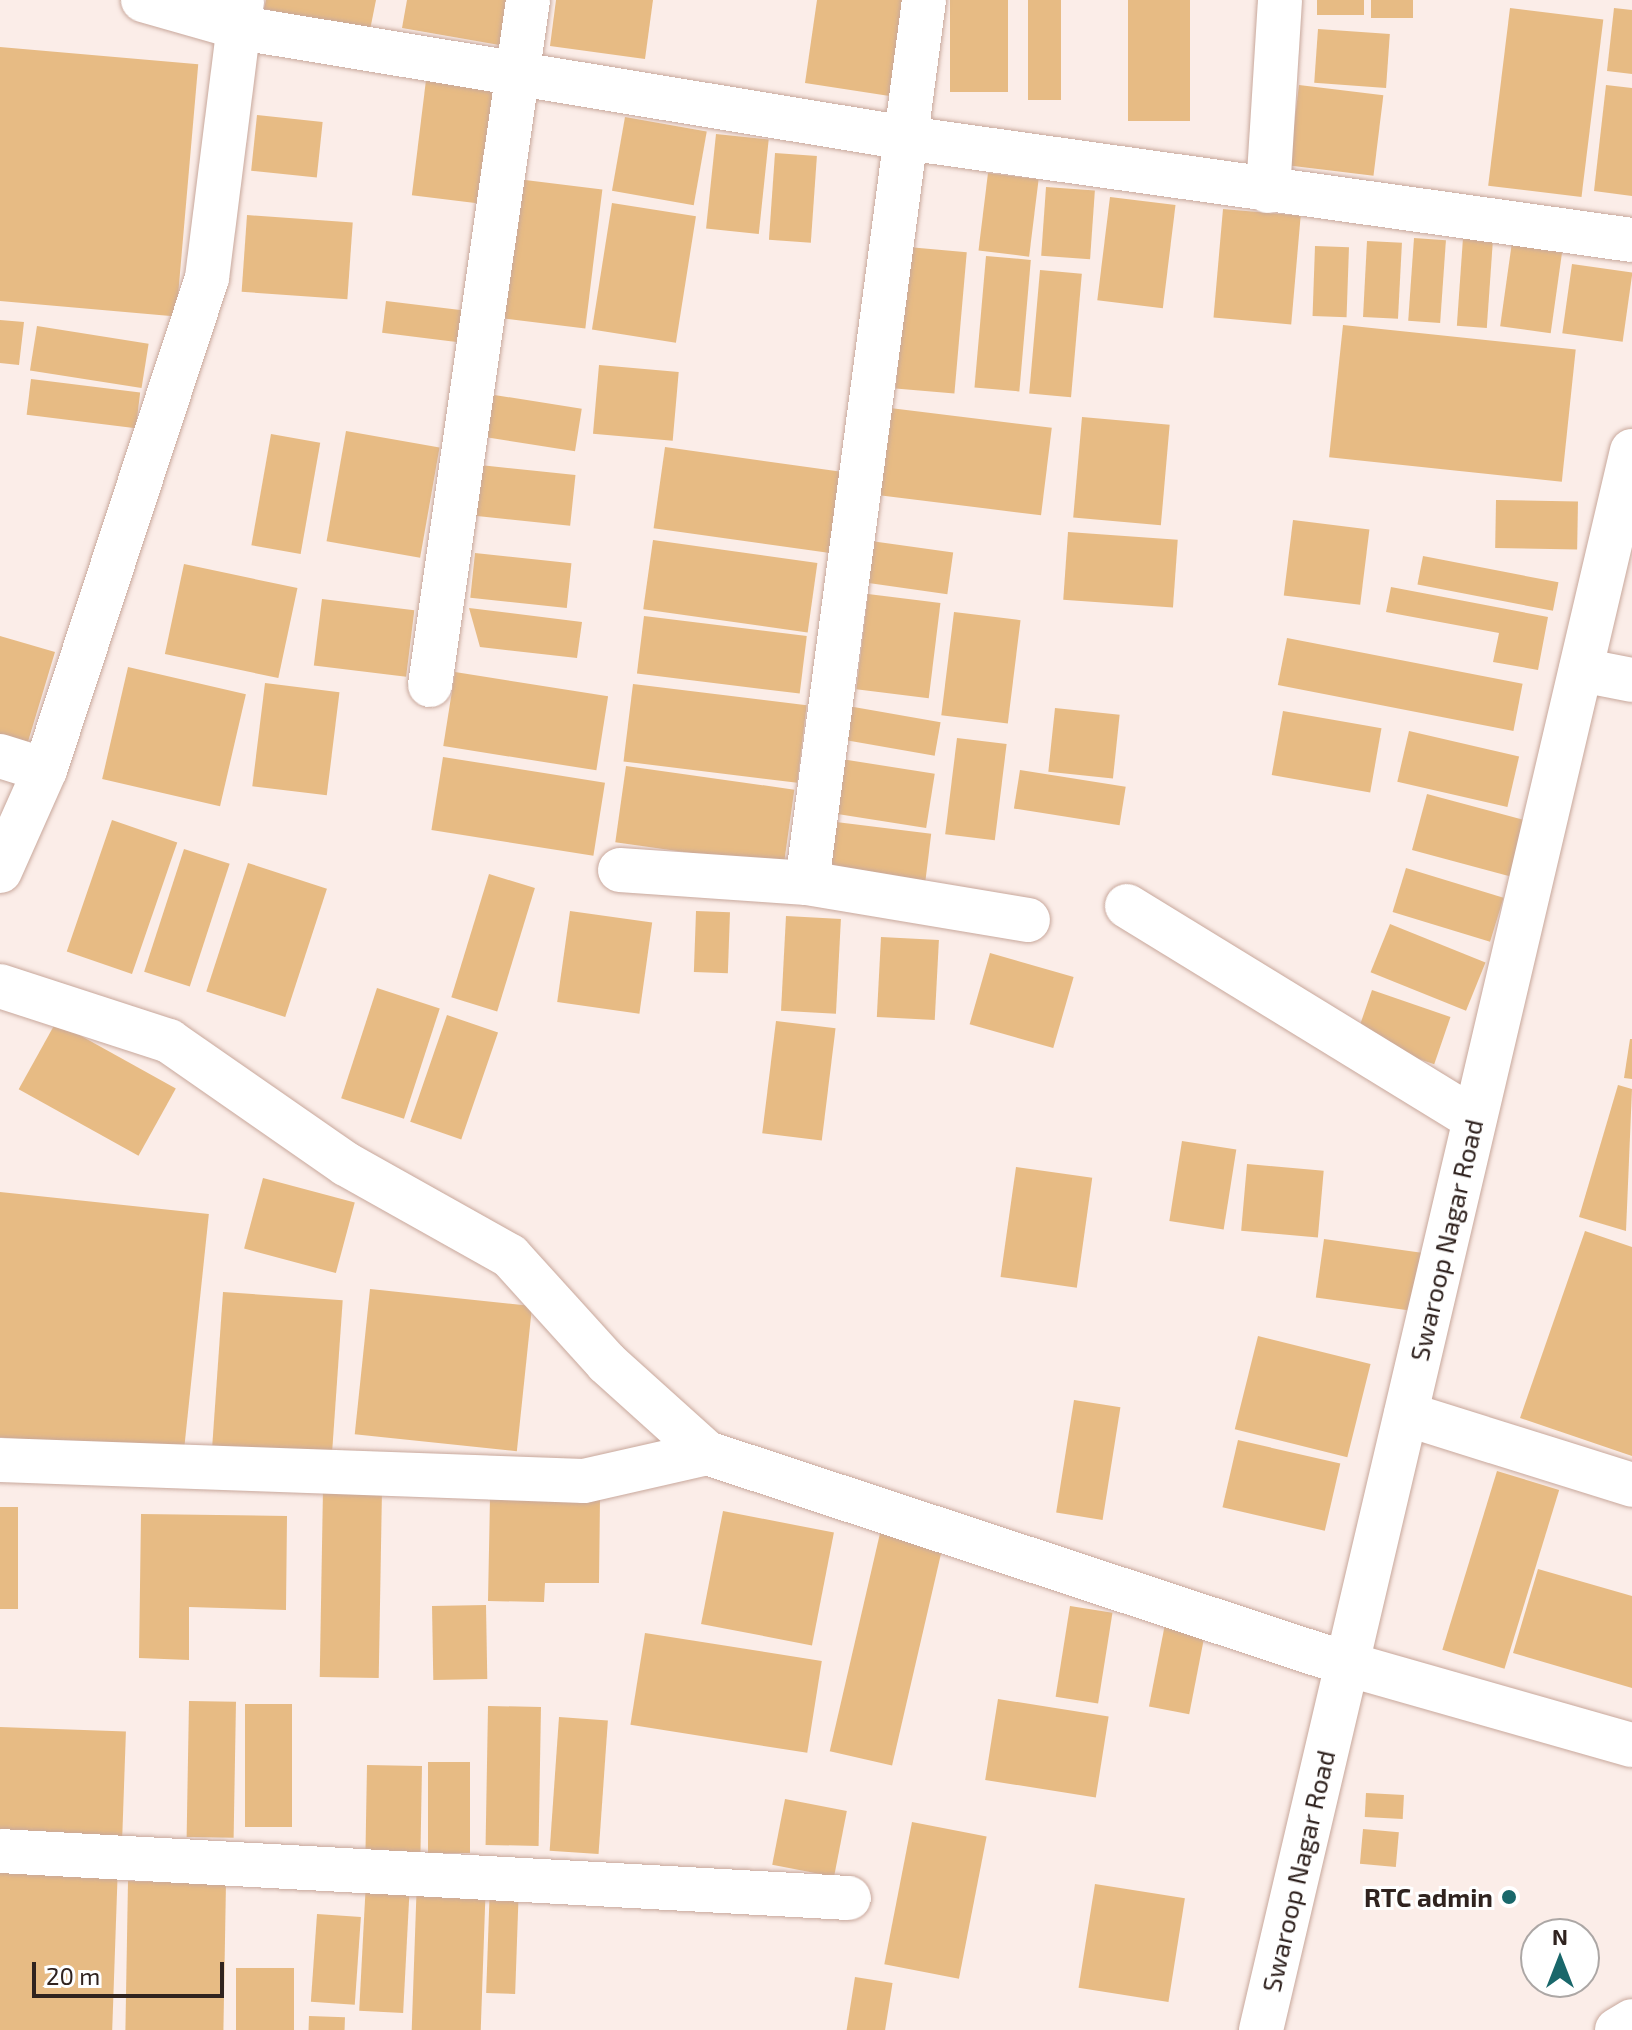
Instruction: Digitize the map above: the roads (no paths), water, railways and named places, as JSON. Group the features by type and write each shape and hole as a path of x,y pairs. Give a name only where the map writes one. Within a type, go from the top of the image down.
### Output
{"street":[{"path":"143,0 241,14 519,72 906,138 1632,240"},
{"path":"430,685 528,0"},
{"path":"807,883 924,0"},
{"path":"1268,191 1280,0"},
{"path":"0,871 45,770 207,278 241,14"},
{"name":"Swaroop Nagar Road","path":"1261,2030 1632,451"},
{"path":"1581,670 1632,680"},
{"path":"0,756 45,770"},
{"path":"620,870 807,883 1028,920"},
{"path":"1127,906 1474,1119"},
{"path":"0,986 169,1041 346,1164 510,1256 607,1363 707,1453 1347,1664 1632,1745"},
{"path":"1406,1414 1632,1485"},
{"path":"0,1460 584,1481 707,1453"},
{"path":"0,1851 849,1898"},
{"path":"1617,2030 1632,2021"}],"place":[{"name":"RTC admin","path":"1509,1897"}]}
